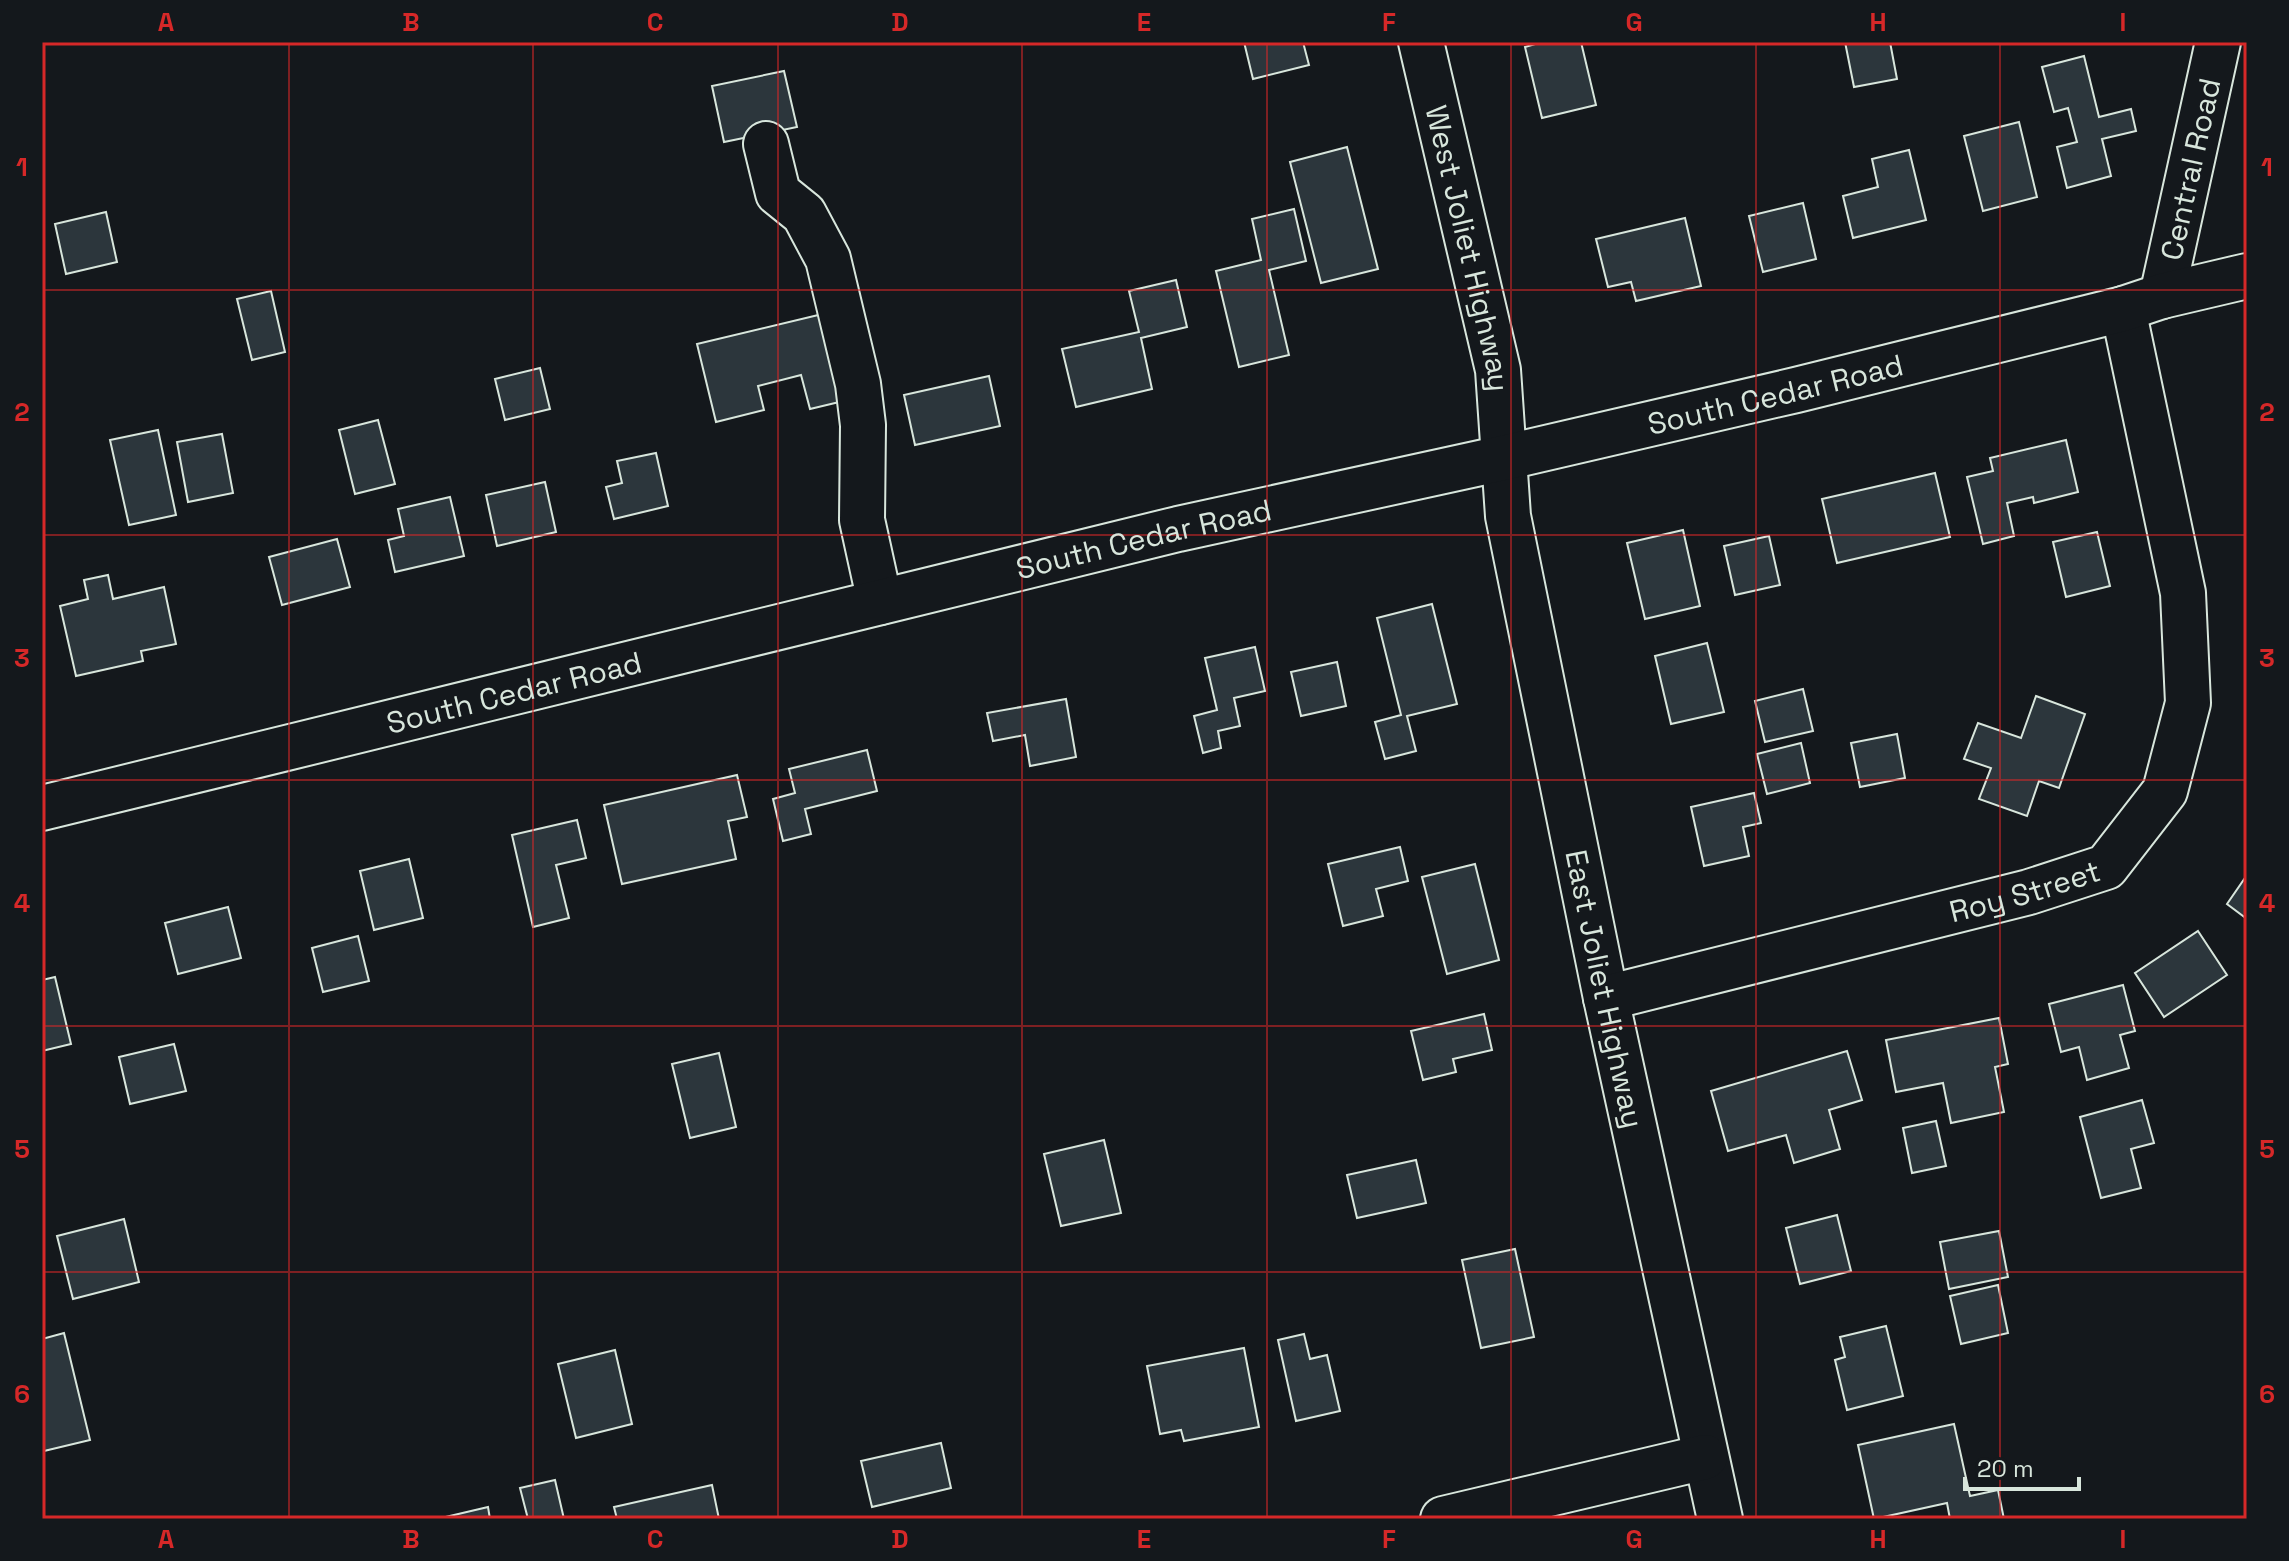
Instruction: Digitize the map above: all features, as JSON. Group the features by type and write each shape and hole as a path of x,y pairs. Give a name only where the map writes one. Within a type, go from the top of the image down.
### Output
{"street":[{"name":"West Joliet Highway","path":"1421,42 1498,370 1503,458"},
{"name":"Central Road","path":"2142,303 2218,42"},
{"path":"766,144 778,193 804,214 828,259 858,384 863,425 862,520 880,602"},
{"name":"South Cedar Road","path":"42,808 1178,529 1796,390 2247,276"},
{"name":"Roy Street","path":"1606,998 2029,892 2106,867 2165,791 2188,703 2183,593 2142,303"},
{"name":"East Joliet Highway","path":"1503,458 1508,516 1606,998 1720,1519"},
{"path":"1443,1519 1705,1457"}],"building":[{"path":"1244,42 1303,42 1309,65 1253,79"},
{"path":"1542,42 1581,42 1596,105 1542,118 1525,47"},
{"path":"1845,42 1890,42 1897,79 1854,87"},
{"path":"2084,56 2099,117 2131,109 2136,131 2102,139 2111,176 2067,188 2057,147 2077,142 2068,108 2054,112 2042,67"},
{"path":"784,71 797,127 724,142 712,86"},
{"path":"2019,122 2037,197 1983,211 1964,136"},
{"path":"1347,147 1378,269 1321,283 1290,162"},
{"path":"1909,150 1926,220 1853,238 1843,196 1878,187 1872,159"},
{"path":"1803,203 1816,259 1763,272 1749,216"},
{"path":"1294,209 1306,261 1269,270 1289,355 1239,367 1216,271 1261,260 1252,219"},
{"path":"106,212 117,262 66,274 55,224"},
{"path":"1685,218 1701,286 1636,301 1631,282 1608,287 1596,239"},
{"path":"1176,280 1187,327 1141,338 1152,389 1076,407 1062,349 1139,332 1129,291"},
{"path":"271,291 285,352 252,360 237,299"},
{"path":"835,311 856,398 810,409 801,375 758,386 764,410 716,422 697,344"},
{"path":"540,368 550,409 505,420 495,379"},
{"path":"989,376 1000,426 915,445 904,395"},
{"path":"378,420 395,484 355,494 339,430"},
{"path":"158,430 176,515 129,525 110,440"},
{"path":"222,434 233,493 188,502 177,442"},
{"path":"2066,440 2078,492 2034,503 2033,497 2007,503 2014,536 1983,544 1967,477 1993,471 1990,458"},
{"path":"656,453 668,506 614,519 606,487 622,483 617,461"},
{"path":"1935,473 1950,537 1837,563 1822,499"},
{"path":"545,482 556,532 497,546 486,495"},
{"path":"450,497 464,556 395,572 388,540 404,536 398,509"},
{"path":"1683,530 1700,606 1645,619 1627,543"},
{"path":"2097,532 2110,586 2066,597 2053,542"},
{"path":"1769,536 1780,585 1735,595 1724,546"},
{"path":"337,539 350,587 282,605 269,557"},
{"path":"108,575 113,599 164,587 176,644 141,651 143,661 76,676 60,606 88,599 84,580"},
{"path":"1432,604 1457,704 1407,716 1416,751 1385,759 1375,722 1401,715 1377,618"},
{"path":"1707,643 1724,712 1671,724 1655,656"},
{"path":"1255,647 1265,691 1234,698 1240,726 1218,731 1221,748 1203,753 1194,716 1217,710 1205,658"},
{"path":"1337,662 1346,706 1301,716 1291,672"},
{"path":"1803,689 1813,731 1765,742 1755,701"},
{"path":"2036,696 2085,714 2059,788 2039,781 2027,816 1979,799 1991,768 1964,759 1978,723 2021,738"},
{"path":"1066,699 1076,757 1030,766 1025,735 993,741 987,713"},
{"path":"1897,734 1905,778 1860,787 1851,743"},
{"path":"1801,743 1810,783 1767,794 1757,754"},
{"path":"867,750 877,791 805,809 811,834 783,841 773,799 795,793 789,769"},
{"path":"737,775 747,817 728,821 736,859 622,884 604,805"},
{"path":"1754,793 1761,823 1743,827 1749,856 1704,866 1691,807"},
{"path":"577,820 586,858 556,865 569,918 533,927 512,835"},
{"path":"1400,847 1408,881 1376,889 1383,916 1343,926 1328,864"},
{"path":"409,859 423,918 374,930 360,871"},
{"path":"1475,864 1499,960 1447,974 1422,877"},
{"path":"2247,875 2247,919 2227,904"},
{"path":"228,907 241,958 178,974 165,923"},
{"path":"2198,931 2227,975 2164,1017 2135,973"},
{"path":"358,936 369,981 323,992 312,948"},
{"path":"55,977 71,1044 42,1051 42,980"},
{"path":"2123,985 2135,1031 2120,1035 2129,1068 2087,1080 2079,1047 2061,1052 2049,1004"},
{"path":"1484,1014 1492,1050 1453,1059 1456,1072 1423,1080 1411,1031"},
{"path":"1999,1018 2008,1064 1995,1067 2004,1112 1951,1123 1943,1083 1896,1092 1886,1040"},
{"path":"174,1044 186,1091 130,1104 119,1057"},
{"path":"1847,1051 1862,1100 1829,1110 1840,1149 1794,1163 1786,1135 1728,1151 1711,1091"},
{"path":"719,1053 736,1127 690,1138 672,1064"},
{"path":"2142,1100 2154,1143 2131,1149 2141,1188 2101,1198 2080,1117"},
{"path":"1936,1121 1946,1166 1912,1173 1903,1128"},
{"path":"1104,1140 1121,1213 1061,1226 1044,1154"},
{"path":"1416,1160 1426,1203 1357,1218 1347,1175"},
{"path":"1837,1215 1851,1271 1800,1284 1786,1228"},
{"path":"124,1219 139,1282 73,1299 57,1236"},
{"path":"1999,1231 2008,1277 1949,1289 1940,1242"},
{"path":"1515,1249 1534,1337 1481,1348 1462,1260"},
{"path":"1998,1285 2008,1333 1961,1344 1950,1296"},
{"path":"1886,1326 1903,1396 1847,1410 1835,1360 1845,1357 1840,1337"},
{"path":"64,1333 90,1440 44,1451 42,1339"},
{"path":"1304,1334 1310,1359 1327,1355 1340,1411 1296,1421 1278,1340"},
{"path":"1244,1348 1259,1427 1184,1441 1181,1430 1160,1434 1147,1366"},
{"path":"615,1350 632,1424 576,1438 558,1364"},
{"path":"1954,1424 1970,1496 1998,1490 2004,1519 1950,1519 1947,1503 1874,1519 1858,1445"},
{"path":"941,1443 951,1488 872,1507 861,1461"},
{"path":"555,1480 564,1519 528,1519 520,1488"},
{"path":"712,1485 719,1519 617,1519 614,1507"},
{"path":"488,1507 490,1519 437,1519"}]}
